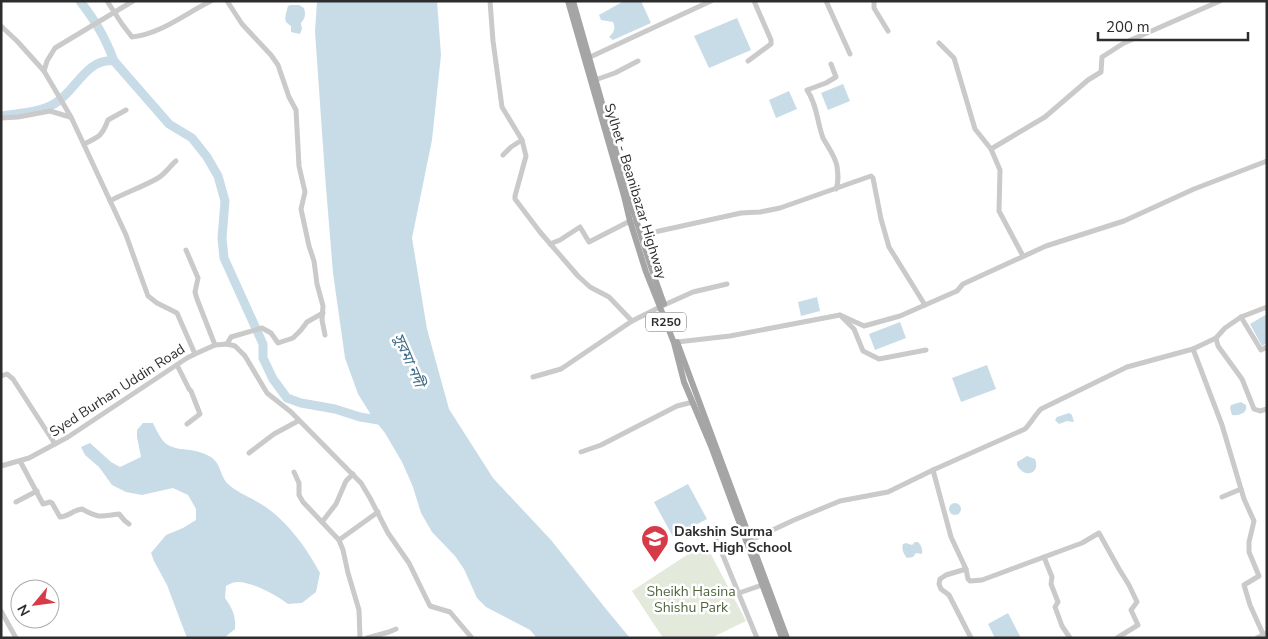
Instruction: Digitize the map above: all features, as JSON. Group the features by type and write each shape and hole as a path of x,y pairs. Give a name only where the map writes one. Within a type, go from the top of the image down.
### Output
{"main road":[{"name":"Sylhet - Beanibazar Highway","path":"568,1 646,272 677,342 786,638"},
{"name":"Sylhet - Beanibazar Highway","path":"573,1 588,58 684,382 711,446 782,638"}],"street":[{"path":"107,1 132,37 143,36 211,1"},
{"path":"44,71 47,61 55,48 133,1"},
{"path":"227,1 242,24 278,64 289,97 296,110 299,166 305,192 301,209 323,306 325,335"},
{"path":"490,1 492,42 502,106 522,140 526,156 515,199 578,276 590,287 609,297 632,321"},
{"path":"588,58 711,1"},
{"path":"748,61 771,44 754,1"},
{"path":"826,1 850,54"},
{"path":"874,1 874,8 888,31"},
{"path":"992,149 1045,117 1088,80 1102,72 1102,58 1124,43 1220,1"},
{"name":"Syed Burhan Uddin Road","path":"1,26 44,71 54,87 70,115 126,235 148,296 177,313 196,354 68,437 20,462 1,466"},
{"path":"939,44 954,58 975,129 992,149 1000,170 999,211 1023,256"},
{"path":"595,80 615,73 638,61"},
{"path":"831,64 836,77 807,90 812,97 823,138 837,165 838,182 836,189"},
{"path":"84,144 96,139 103,132 108,120 126,110"},
{"path":"1,118 50,111 70,115"},
{"path":"503,155 522,140"},
{"path":"677,342 730,336 840,315 864,326 900,316 957,291 962,284 1046,246 1124,221 1194,189 1267,160"},
{"path":"110,201 160,177 176,161"},
{"path":"641,235 741,213 780,208 868,176 873,178 881,220 889,247 925,305"},
{"path":"550,244 580,227 588,242 630,221 638,225"},
{"path":"186,250 198,278 195,292 214,345"},
{"path":"533,377 561,369 632,321 662,306 693,292 727,284"},
{"path":"751,540 840,501 888,492 933,470 1026,430 1041,409 1118,371 1193,349 1216,338 1225,328 1241,317 1267,307"},
{"path":"228,344 231,337 262,328 271,333 278,343 293,338 307,322 323,313"},
{"path":"840,315 854,329 863,351 879,359 926,350"},
{"path":"1241,317 1261,350 1267,347"},
{"path":"1216,338 1218,346 1242,379 1254,409 1260,412 1267,409"},
{"path":"196,354 214,345 228,344 235,346 245,356 267,393 290,412 361,483 388,533 409,563 430,606 450,612 472,638"},
{"path":"1193,349 1222,425 1241,489 1254,521 1249,542 1249,552 1259,576 1244,585 1250,605 1265,634 1257,638"},
{"path":"177,365 191,391 200,414 187,424"},
{"path":"1,376 7,374 13,379 55,444"},
{"path":"581,452 602,445 677,406 693,402"},
{"path":"249,453 274,434 298,421"},
{"path":"20,462 43,504 52,503 60,517 82,509 92,515 101,517 119,514 129,524"},
{"path":"933,470 951,537 970,581 982,580 1082,543 1099,533 1137,602 1132,610 1138,625 1117,638"},
{"path":"294,472 299,483 299,494 303,502 339,540 358,610 360,638"},
{"path":"322,522 336,504 346,481 353,474"},
{"path":"1222,497 1241,489"},
{"path":"16,502 37,492"},
{"path":"339,540 378,512"},
{"path":"717,541 757,638"},
{"path":"1044,557 1052,577 1050,584 1058,602 1055,607 1062,626 1070,638"},
{"path":"966,569 946,575 940,579 939,584 940,589 949,595 971,638"},
{"path":"739,593 762,585"},
{"path":"1,611 16,638"},
{"path":"367,638 396,629"}],"green space":[{"name":"Sheikh Hasina Shishu Park","path":"705,543 746,621 711,638 663,638 632,591"}],"water":[{"name":"সুরমা নদী","path":"317,1 437,1 441,55 432,140 412,238 427,329 449,409 493,478 551,540 630,638 537,638 530,630 486,607 477,598 464,569 455,556 432,532 421,513 413,487 402,462 358,394 345,358 333,273 315,32"},
{"path":"624,1 641,1 651,23 613,40 609,37 614,30 613,22 601,20 599,15"},
{"path":"299,5 304,8 305,16 301,23 302,29 300,34 291,32 291,26 285,20 288,6"},
{"path":"737,18 751,50 709,68 694,36"},
{"path":"843,84 850,101 828,110 821,93"},
{"path":"789,91 797,109 776,118 769,100"},
{"path":"817,297 820,311 801,316 798,302"},
{"path":"1267,314 1267,343 1262,346 1250,324"},
{"path":"900,322 906,338 875,350 869,334"},
{"path":"987,365 996,389 961,402 952,378"},
{"path":"1241,402 1246,405 1246,410 1240,414 1232,415 1231,405"},
{"path":"1069,413 1072,415 1074,422 1067,421 1059,424 1055,420 1057,417"},
{"path":"143,423 153,423 161,439 168,445 200,452 213,459 228,484 279,517 302,544 320,573 316,592 302,603 288,604 257,587 244,583 232,583 226,586 225,598 233,613 235,629 224,638 187,638 167,585 151,553 166,535 196,520 196,509 188,495 173,488 142,495 126,492 112,485 99,467 85,455 81,447 90,443 111,462 120,467 141,457 137,430"},
{"path":"1027,456 1035,459 1036,468 1031,473 1024,472 1017,465 1017,462"},
{"path":"688,484 707,519 673,537 654,502"},
{"path":"953,503 957,503 961,509 957,515 953,515 949,511 949,507"},
{"path":"918,542 921,546 922,554 916,553 913,557 907,558 903,551 903,544 912,545"},
{"path":"1008,613 1021,638 995,638 988,624"}],"waterway":[{"path":"80,1 100,30 114,61"},
{"path":"1,116 48,107 62,99 81,77 95,65 104,61 114,61 169,124 192,138 207,157 218,176 225,201 222,238 224,258 263,344 263,358 273,379 287,398 360,417 385,421"}],"place":[{"name":"Dakshin Surma Govt. High School","path":"655,563"}]}
